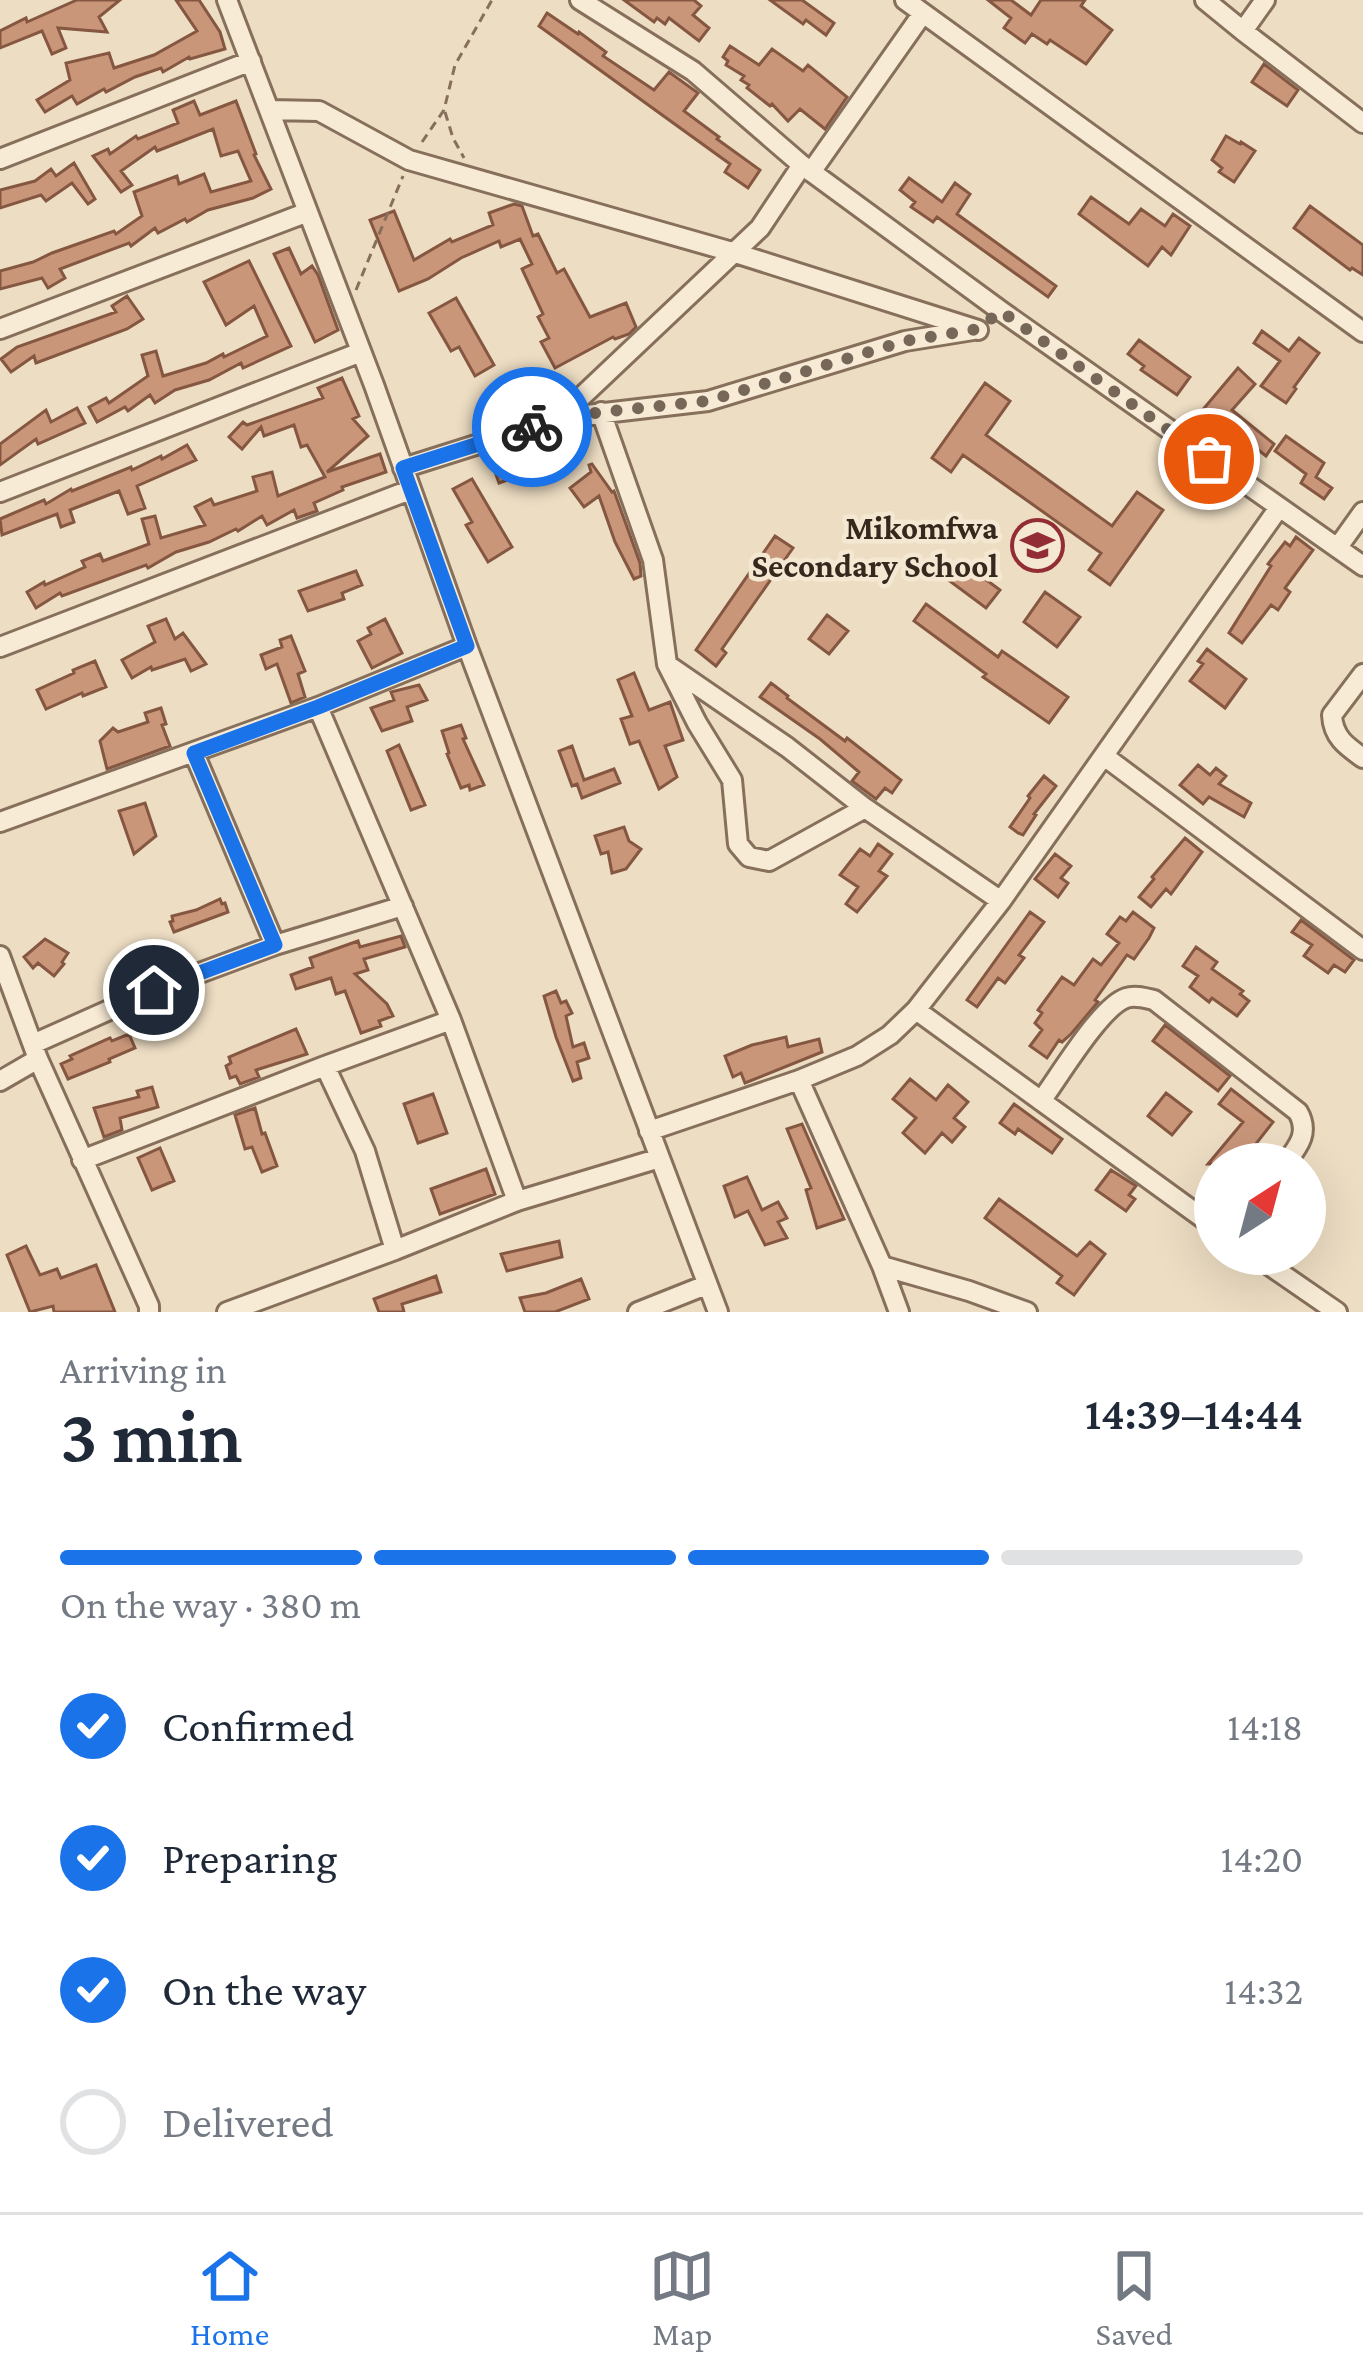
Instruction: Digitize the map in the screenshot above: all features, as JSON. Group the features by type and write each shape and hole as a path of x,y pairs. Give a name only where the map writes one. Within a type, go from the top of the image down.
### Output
{"street":[{"path":"227,0 718,1312"},
{"path":"580,0 693,71 807,169 1363,566"},
{"path":"905,0 1363,332"},
{"path":"1205,0 1362,121"},
{"path":"1243,31 1264,0"},
{"path":"558,419 760,227 923,13"},
{"path":"0,159 251,62"},
{"path":"270,110 319,111 410,160 732,252 978,329"},
{"path":"0,329 308,212"},
{"path":"403,468 558,419 708,401 905,341 978,329 1001,311"},
{"path":"0,492 361,352"},
{"path":"601,412 653,560 667,664 732,780 738,844 749,857 769,861 865,808"},
{"path":"0,646 410,490"},
{"path":"649,1131 857,1056 890,1035 916,1010 1001,901 1278,509"},
{"path":"1338,547 1363,512"},
{"path":"0,822 318,707 467,646"},
{"path":"667,664 1001,901"},
{"path":"1363,674 1331,715 1333,730 1363,758"},
{"path":"318,707 451,1020 517,1201"},
{"path":"194,753 275,945"},
{"path":"1104,755 1363,950"},
{"path":"0,1081 35,1052 154,990 275,945 403,906"},
{"path":"0,956 35,1052 149,1312"},
{"path":"1042,1101 1106,1011 1124,998 1139,996 1154,1000 1298,1112 1304,1122 1301,1143"},
{"path":"916,1010 1194,1212"},
{"path":"82,1160 451,1020"},
{"path":"325,1066 364,1151 395,1250"},
{"path":"799,1080 899,1312"},
{"path":"227,1312 517,1201 660,1158"},
{"path":"882,1266 1027,1312"},
{"path":"1283,1275 1336,1312"},
{"path":"638,1312 706,1285"}],"path":[{"path":"444,110 453,138 476,179"}],"building":[{"path":"77,0 120,0 99,17 107,32 58,28 66,48 52,54 42,31 0,48 0,31"},
{"path":"176,0 199,0 225,49 135,77 77,104 72,96 45,112 37,100 70,80 66,63 109,53 114,68 154,55 197,31"},
{"path":"624,0 694,0 701,6 693,15 709,28 699,41 669,18 665,24 657,18 654,22"},
{"path":"770,0 802,0 834,23 826,35"},
{"path":"988,0 1011,0 1031,15 1041,0 1085,0 1081,6 1112,30 1086,64 1050,40 1047,44 1032,34 1025,43 1004,28 1011,18"},
{"path":"547,13 654,90 669,72 698,93 684,111 760,170 748,188 725,172 730,164 539,26"},
{"path":"730,46 759,65 772,49 803,71 808,65 847,97 825,129 800,109 788,121 747,88 741,80 744,76 726,65 723,57"},
{"path":"1264,64 1298,90 1287,106 1252,82"},
{"path":"194,101 200,115 236,101 271,189 158,233 155,228 131,246 60,269 65,278 48,288 42,278 0,289 0,271 116,234 142,216 134,192 177,176 179,184 204,174 211,192 251,181 238,151 221,156 213,129 157,151 155,147 121,171 132,185 121,192 93,156 108,149 110,154 136,136 178,123 173,110"},
{"path":"1226,136 1255,151 1234,182 1212,160"},
{"path":"74,163 95,199 88,204 72,183 46,201 41,195 0,208 0,190 35,181 51,169 56,176"},
{"path":"909,178 942,202 955,183 970,194 957,214 1056,286 1048,297 937,217 933,222 911,207 915,202 900,190"},
{"path":"1091,197 1129,224 1141,209 1165,226 1173,214 1190,226 1171,255 1162,247 1148,266 1079,214"},
{"path":"514,204 522,206 533,236 538,234 557,273 564,269 590,317 626,303 636,327 629,334 613,337 555,368 541,342 549,338 522,269 532,264 520,239 501,247 499,241 399,291 370,220 394,211 414,260 450,239 493,225 489,213"},
{"path":"1310,206 1363,245 1363,275 1294,228"},
{"path":"289,248 301,274 312,266 318,275 338,330 315,342 274,254"},
{"path":"249,261 291,346 175,390 155,403 150,395 128,411 125,407 97,422 89,407 106,398 109,403 148,376 142,355 156,351 163,376 224,357 267,336 254,306 226,325 204,282"},
{"path":"127,296 143,319 127,329 36,363 34,356 11,372 1,359 17,347 116,312 112,306"},
{"path":"456,298 494,365 475,376 459,347 451,351 429,313"},
{"path":"1262,331 1289,351 1299,338 1319,353 1286,403 1261,386 1280,361 1254,343"},
{"path":"1139,340 1190,377 1177,395 1141,370 1144,366 1128,354"},
{"path":"1238,368 1255,384 1232,410 1274,444 1266,456 1223,422 1219,428 1200,413"},
{"path":"342,378 359,416 353,419 368,436 327,472 380,454 386,472 342,487 314,503 317,511 297,518 294,510 267,525 262,516 238,531 176,552 148,568 60,593 36,608 27,592 44,582 85,567 82,561 100,554 103,561 149,544 142,519 155,516 161,538 205,525 195,507 211,499 214,505 257,491 253,477 272,472 278,496 325,477 307,445 301,447 294,425 264,436 261,427 242,449 229,437 243,422 247,425 323,398 318,388"},
{"path":"985,383 1010,401 986,435 1112,526 1137,492 1163,510 1110,585 1089,570 1101,553 963,455 951,472 932,458"},
{"path":"77,408 85,423 38,444 36,439 0,465 0,444 46,410 51,422"},
{"path":"1286,436 1324,463 1316,477 1332,488 1324,499 1301,483 1306,474 1275,451"},
{"path":"549,444 558,463 515,482 513,478 499,483 494,469"},
{"path":"187,445 196,460 137,486 145,508 128,514 119,491 70,510 74,522 61,527 57,514 2,535 0,519 162,459"},
{"path":"592,464 614,491 640,563 641,576 634,579 599,496 584,507 570,488 591,472"},
{"path":"472,479 512,547 488,562 466,525 472,522 453,489"},
{"path":"775,536 793,548 722,649 726,653 716,666 696,650"},
{"path":"1296,537 1313,550 1285,588 1290,592 1278,610 1271,605 1242,643 1229,633 1268,564 1285,542 1290,546"},
{"path":"961,561 1000,590 986,608 947,579"},
{"path":"356,571 362,585 342,593 344,599 308,611 299,591"},
{"path":"1045,592 1080,617 1057,647 1024,622"},
{"path":"926,604 998,657 1002,651 1068,697 1049,723 914,621"},
{"path":"827,615 848,631 829,654 809,639"},
{"path":"166,619 175,639 183,633 206,664 191,671 185,659 151,667 132,678 122,660 155,642 148,626"},
{"path":"385,619 402,653 372,668 358,641 371,634 368,628"},
{"path":"291,636 305,671 298,674 305,697 291,703 277,664 266,669 261,655 282,647 280,640"},
{"path":"1207,649 1246,679 1225,708 1190,681"},
{"path":"95,661 106,687 46,709 37,690"},
{"path":"634,673 649,710 670,702 683,740 665,746 677,777 659,789 639,741 630,744 621,719 632,716 618,680"},
{"path":"771,683 901,780 892,793 885,788 876,799 852,781 859,772 760,697"},
{"path":"419,685 427,700 407,707 412,721 382,731 371,708 394,700 391,692"},
{"path":"161,708 170,746 107,769 100,741 113,728 118,732 148,722 145,713"},
{"path":"461,725 484,785 470,790 469,785 461,788 442,731"},
{"path":"399,745 425,805 411,810 387,751"},
{"path":"572,746 584,780 614,769 620,783 582,798 577,784 572,786 559,751"},
{"path":"1198,765 1210,775 1216,768 1226,776 1219,784 1251,803 1244,817 1209,797 1203,804 1180,785"},
{"path":"1044,776 1056,786 1023,835 1018,833 1010,827"},
{"path":"145,803 156,836 134,854 119,811"},
{"path":"624,827 629,841 641,849 626,869 612,873 608,852 601,854 595,836"},
{"path":"1185,838 1202,852 1171,894 1166,889 1151,907 1139,897"},
{"path":"878,844 892,854 879,871 887,876 857,912 846,904 858,887 840,875 860,849 870,856"},
{"path":"1055,854 1071,866 1061,878 1068,883 1058,897 1035,879"},
{"path":"220,899 228,912 174,932 172,916"},
{"path":"1030,912 1044,922 1019,955 1024,958 1005,983 998,978 977,1007 967,1000"},
{"path":"1133,912 1154,928 1149,938 1134,959 1127,955 1095,1000 1098,1002 1047,1058 1030,1046 1042,1030 1035,1023 1042,1013 1038,1010 1062,977 1074,985 1093,959 1101,965 1119,943 1107,934 1120,917 1126,921"},
{"path":"1301,920 1354,960 1345,972 1334,965 1328,973 1304,956 1312,945 1292,932"},
{"path":"401,936 405,947 364,959 368,970 355,974 387,1004 393,1016 379,1021 381,1026 361,1033 345,991 336,994 331,978 296,989 291,975 313,967 310,958 358,941 360,947"},
{"path":"45,939 68,953 54,976 38,963 33,968 24,957"},
{"path":"1196,947 1217,962 1212,969 1243,991 1240,994 1249,1001 1237,1016 1190,987 1198,976 1183,966"},
{"path":"556,991 572,1013 566,1016 573,1047 584,1043 589,1058 577,1062 581,1078 573,1081 544,996"},
{"path":"1165,1025 1230,1076 1218,1091 1153,1041"},
{"path":"296,1029 307,1054 256,1070 259,1077 240,1084 236,1076 230,1078 229,1057"},
{"path":"129,1034 135,1048 68,1079 61,1064 70,1056"},
{"path":"786,1037 788,1047 819,1039 822,1052 745,1083 741,1073 733,1077 725,1056"},
{"path":"910,1079 936,1100 948,1085 968,1102 954,1118 965,1127 952,1142 942,1133 925,1153 903,1133 916,1118 893,1099"},
{"path":"152,1087 158,1107 120,1118 122,1130 104,1137 94,1108 139,1097 137,1091"},
{"path":"1231,1089 1273,1122 1257,1143 1226,1143 1243,1122 1219,1104"},
{"path":"1166,1093 1191,1112 1172,1135 1148,1116"},
{"path":"433,1094 447,1133 418,1143 404,1104"},
{"path":"1014,1104 1062,1139 1052,1153 1018,1129 1015,1134 1000,1123"},
{"path":"255,1108 277,1166 262,1172 252,1147 245,1149 235,1115"},
{"path":"802,1124 844,1219 817,1228 806,1190 811,1188 787,1129"},
{"path":"160,1148 174,1181 152,1190 138,1158"},
{"path":"486,1169 495,1194 440,1214 431,1189"},
{"path":"1111,1170 1136,1186 1129,1195 1135,1199 1126,1211 1096,1190"},
{"path":"747,1177 762,1210 778,1202 787,1218 778,1222 787,1238 765,1245 748,1211 735,1217 724,1186"},
{"path":"999,1199 1077,1256 1090,1242 1105,1254 1074,1295 1057,1283 1062,1276 985,1218"},
{"path":"559,1241 562,1257 507,1271 501,1254"},
{"path":"26,1246 40,1275 57,1269 61,1278 96,1265 115,1312 54,1312 53,1306 30,1312 7,1255"},
{"path":"436,1276 441,1292 402,1304 404,1312 379,1312 374,1299"},
{"path":"581,1279 589,1299 555,1312 525,1312 520,1298"}],"way so far":[{"path":"532,427 601,412 708,401 905,341 978,329 1001,311 1209,459"}],"place":[{"name":"Mikomfwa Secondary School","path":"1037,546"}],"route":[{"path":"154,990 275,945 194,753 467,646 403,468 532,427"}]}
